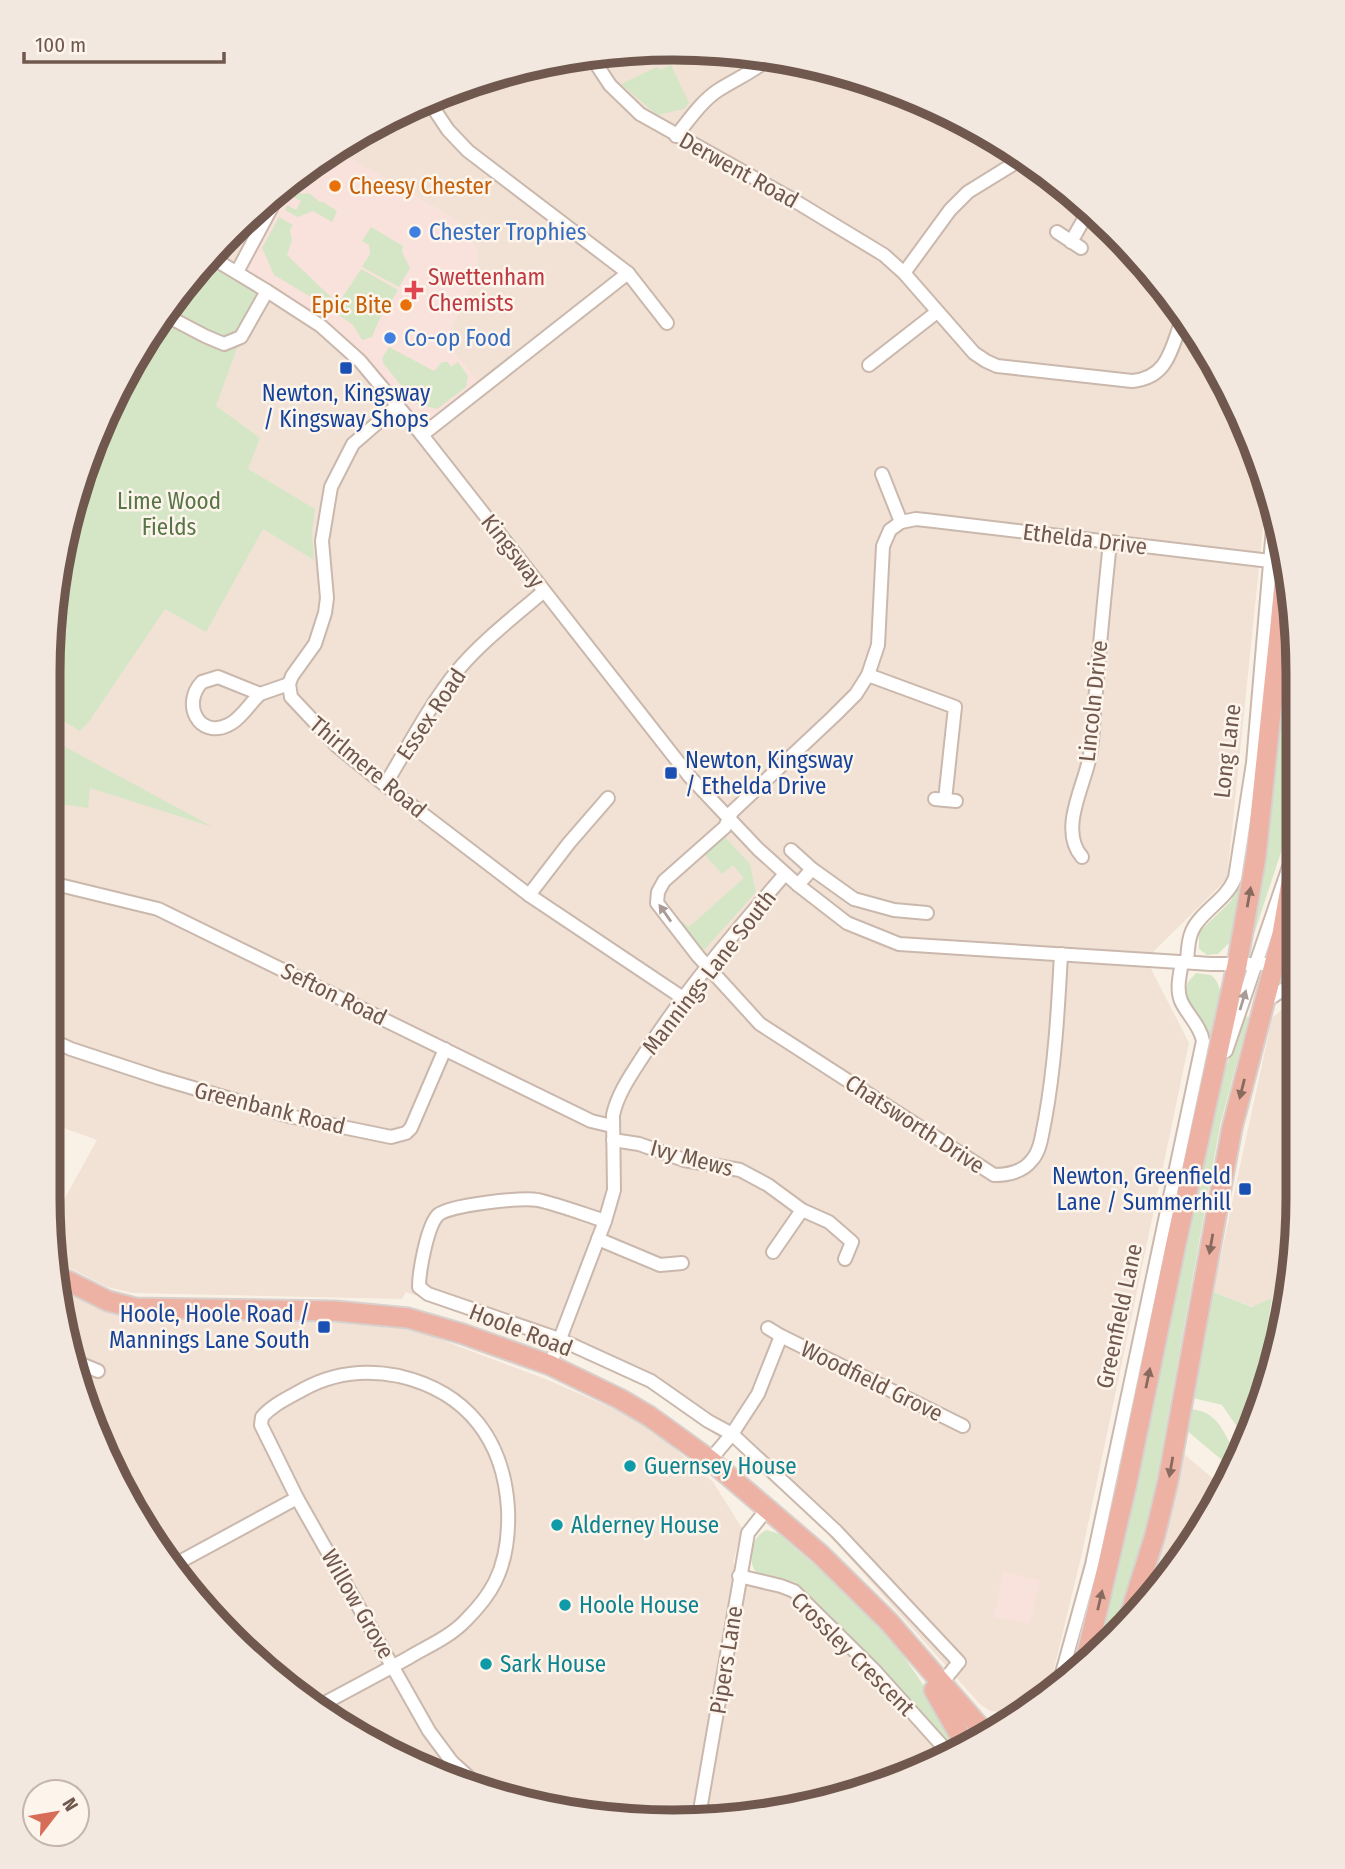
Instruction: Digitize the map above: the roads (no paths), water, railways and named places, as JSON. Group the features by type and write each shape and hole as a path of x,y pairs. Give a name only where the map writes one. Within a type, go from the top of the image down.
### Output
{"highway":[{"name":"Long Lane","path":"1255,964 1256,856 1277,574"},
{"path":"1135,1599 1168,1481 1232,1128 1263,1003 1255,964 1282,934 1286,911"},
{"name":"Greenfield Lane","path":"1089,1646 1126,1487 1205,1111 1255,964"},
{"name":"Hoole Road","path":"65,1280 108,1301 135,1308 335,1311 408,1318 550,1365 649,1416 710,1460 820,1554 890,1622 941,1684 983,1724"},
{"name":"Hoole Road","path":"890,1622 961,1737"}],"street":[{"name":"Derwent Road","path":"597,65 610,85 640,114 676,136 711,152 884,255 904,273 974,353 997,366 1132,381 1146,380 1157,374 1165,363 1179,328"},
{"path":"676,136 716,91 758,66"},
{"path":"433,108 448,130 468,151 628,273 667,323"},
{"path":"904,273 950,210 968,192 1014,164"},
{"path":"237,272 270,210"},
{"path":"1057,232 1076,245 1085,220"},
{"name":"Kingsway","path":"218,261 321,326 378,380 677,760 729,820 785,874"},
{"path":"422,435 628,273"},
{"path":"172,319 219,343 229,343 241,337 267,290"},
{"path":"869,365 937,312"},
{"path":"260,694 227,679 210,678 196,688 192,705 198,720 205,725 220,728 234,721 260,694 289,684 315,644 325,613 327,598 322,541 331,487 353,444 398,405"},
{"path":"729,820 732,813 856,694 869,675 878,645 883,546 890,530 901,522 882,474"},
{"name":"Ethelda Drive","path":"901,522 934,520 1276,565"},
{"name":"Lincoln Drive","path":"1082,857 1074,846 1072,837 1077,798 1090,758 1110,541"},
{"name":"Long Lane","path":"1184,962 1195,925 1231,889 1235,878 1253,763 1277,573"},
{"name":"Essex Road","path":"384,785 441,692 458,670 480,647 544,592"},
{"path":"869,675 955,707 945,800"},
{"name":"Thirlmere Road","path":"289,684 291,697 301,709 337,746 384,785 529,895 683,998"},
{"path":"529,895 608,798"},
{"name":"Chatsworth Drive","path":"729,820 726,827 664,881 657,896 662,910 707,967 760,1024 994,1175 1007,1175 1024,1168 1034,1159 1039,1146 1052,1081 1061,954"},
{"path":"791,850 812,869 854,899 918,917"},
{"path":"798,885 812,869"},
{"name":"Mannings Lane South","path":"550,1365 614,1190 615,1105 655,1037 683,998 785,874 847,923 899,944 1286,968"},
{"path":"1255,964 1286,875"},
{"name":"Sefton Road","path":"60,885 158,909 613,1133"},
{"name":"Greenfield Lane","path":"1063,1668 1092,1565 1203,1041 1197,1025 1181,1000 1179,989 1184,962"},
{"path":"1263,1003 1286,988"},
{"name":"Greenbank Road","path":"60,1044 185,1086 289,1116 391,1137 406,1133 411,1128 445,1049"},
{"name":"Ivy Mews","path":"613,1133 684,1160 740,1170 768,1185 802,1210 829,1222 852,1242 845,1259"},
{"name":"Hoole Road","path":"605,1220 535,1199 493,1202 439,1213 432,1223 419,1287 428,1294 559,1339 651,1381 708,1421 732,1434 836,1531 959,1662 941,1684"},
{"path":"773,1252 802,1210"},
{"path":"598,1239 660,1265 682,1263"},
{"name":"Woodfield Grove","path":"768,1328 963,1426"},
{"name":"Woodfield Grove","path":"710,1460 732,1434 758,1394 781,1336"},
{"path":"83,1365 98,1371"},
{"name":"Willow Grove","path":"393,1666 456,1630 474,1612 496,1581 506,1545 508,1514 503,1472 491,1442 469,1413 450,1397 412,1379 378,1372 350,1373 320,1381 276,1405 262,1417 261,1424 297,1498 447,1766"},
{"path":"180,1562 297,1498"},
{"name":"Pipers Lane","path":"700,1809 748,1533 766,1509"},
{"name":"Crossley Crescent","path":"739,1576 794,1591 875,1671 943,1747"},
{"path":"326,1702 393,1666"}],"place":[{"name":"Cheesy Chester","path":"335,186"},
{"name":"Chester Trophies","path":"415,232"},
{"name":"Swettenham Chemists","path":"414,290"},
{"name":"Epic Bite","path":"406,305"},
{"name":"Co-op Food","path":"390,338"},
{"name":"Newton, Kingsway / Kingsway Shops","path":"346,368"},
{"name":"Newton, Kingsway / Ethelda Drive","path":"671,773"},
{"name":"Newton, Greenfield Lane / Summerhill","path":"1245,1189"},
{"name":"Hoole, Hoole Road / Mannings Lane South","path":"324,1327"},
{"name":"Guernsey House","path":"630,1466"},
{"name":"Alderney House","path":"557,1525"},
{"name":"Hoole House","path":"565,1605"},
{"name":"Sark House","path":"486,1664"}],"park label":[{"name":"Lime Wood Fields","path":"169,514"}]}
